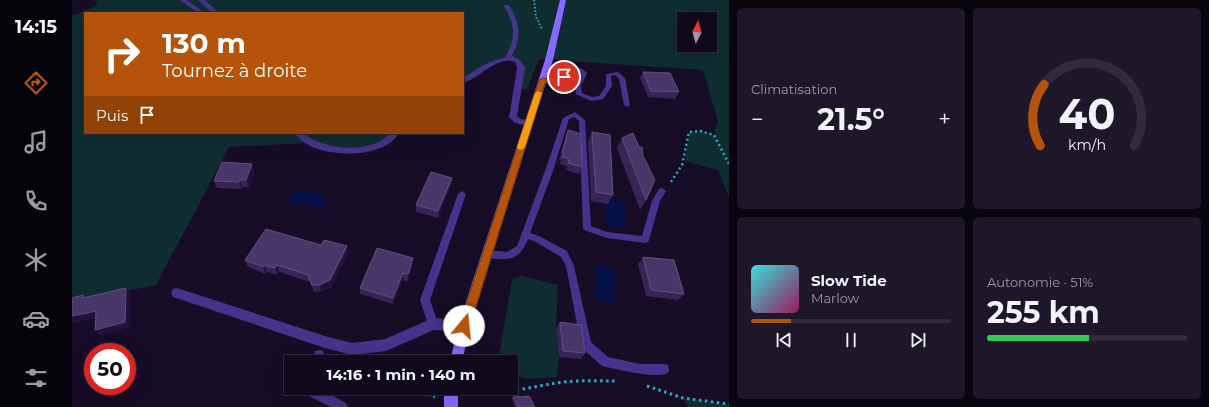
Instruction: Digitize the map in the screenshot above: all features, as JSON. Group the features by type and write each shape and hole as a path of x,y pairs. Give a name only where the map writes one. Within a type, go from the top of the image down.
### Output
{"main road":[{"path":"458,355 464,326 543,80 563,0"}],"street":[{"path":"183,0 201,12"},
{"path":"201,0 215,12"},
{"path":"464,80 502,58 518,61 521,68 513,117 518,121 528,123"},
{"path":"299,134 315,145 336,149 356,150 373,147 385,142 393,134"},
{"path":"177,293 304,335 352,349 386,345 433,324 464,326"}],"lane":[{"path":"507,6 516,22 516,44 508,58"},
{"path":"543,80 557,83 568,71 581,70 584,73 578,86 579,94 591,99 601,98 609,86 608,75 616,74 622,78 627,105"},
{"path":"487,254 508,256 520,248 566,118 576,114 582,120 587,228 606,235 645,240 656,201 662,191"},
{"path":"433,324 425,300 462,194"},
{"path":"525,235 536,238 564,254 570,266 586,344 606,362 640,369 664,369"},
{"path":"319,395 342,407"}],"path":[{"path":"534,0 536,17 544,31 554,37"},
{"path":"662,191 676,178 685,161 689,132 700,131 714,135 729,164"},
{"path":"518,390 566,382 624,380"},
{"path":"640,383 683,398 729,404"},
{"path":"427,395 451,405"}],"green space":[{"path":"97,0 729,0 729,197 718,170 685,161 689,132 700,131 714,135 718,121 703,70 539,59 527,89 521,89 523,67 507,56 500,58 464,81 464,12 84,12 84,134 400,134 386,145 368,152 329,152 306,143 229,147 156,285 72,302 72,16 96,6"},
{"path":"521,276 558,285 556,328 559,357 557,377 530,379 518,376 518,355 499,355 512,280"},
{"path":"683,398 729,404 729,407 688,407"}],"shaded area":[{"path":"303,189 319,193 326,199 323,209 314,210 309,204 290,205 291,193"},
{"path":"606,198 625,202 626,229 605,225"},
{"path":"596,264 615,269 616,303 596,299"}],"building":[{"path":"643,72 670,73 679,92 651,91"},
{"path":"568,130 581,134 582,167 568,163 569,159 562,157"},
{"path":"592,132 610,135 613,195 596,192"},
{"path":"633,133 639,147 642,147 643,156 655,180 646,200 622,138"},
{"path":"222,162 252,164 246,180 240,180 239,182 214,181"},
{"path":"431,172 452,178 438,211 416,205"},
{"path":"266,229 321,245 324,240 347,246 330,280 319,285 312,285 308,275 277,265 275,268 264,265 263,267 245,260"},
{"path":"377,248 413,258 408,274 403,273 393,298 360,288"},
{"path":"643,257 674,260 684,294 651,290"},
{"path":"126,288 125,322 95,330 96,311 72,316 72,298 83,295 83,298"},
{"path":"560,322 581,325 585,353 563,351"},
{"path":"529,396 535,407 518,407 513,397"}],"slow traffic":[{"path":"521,147 538,93"}],"route":[{"path":"464,326 543,80 557,83 564,77"}]}
